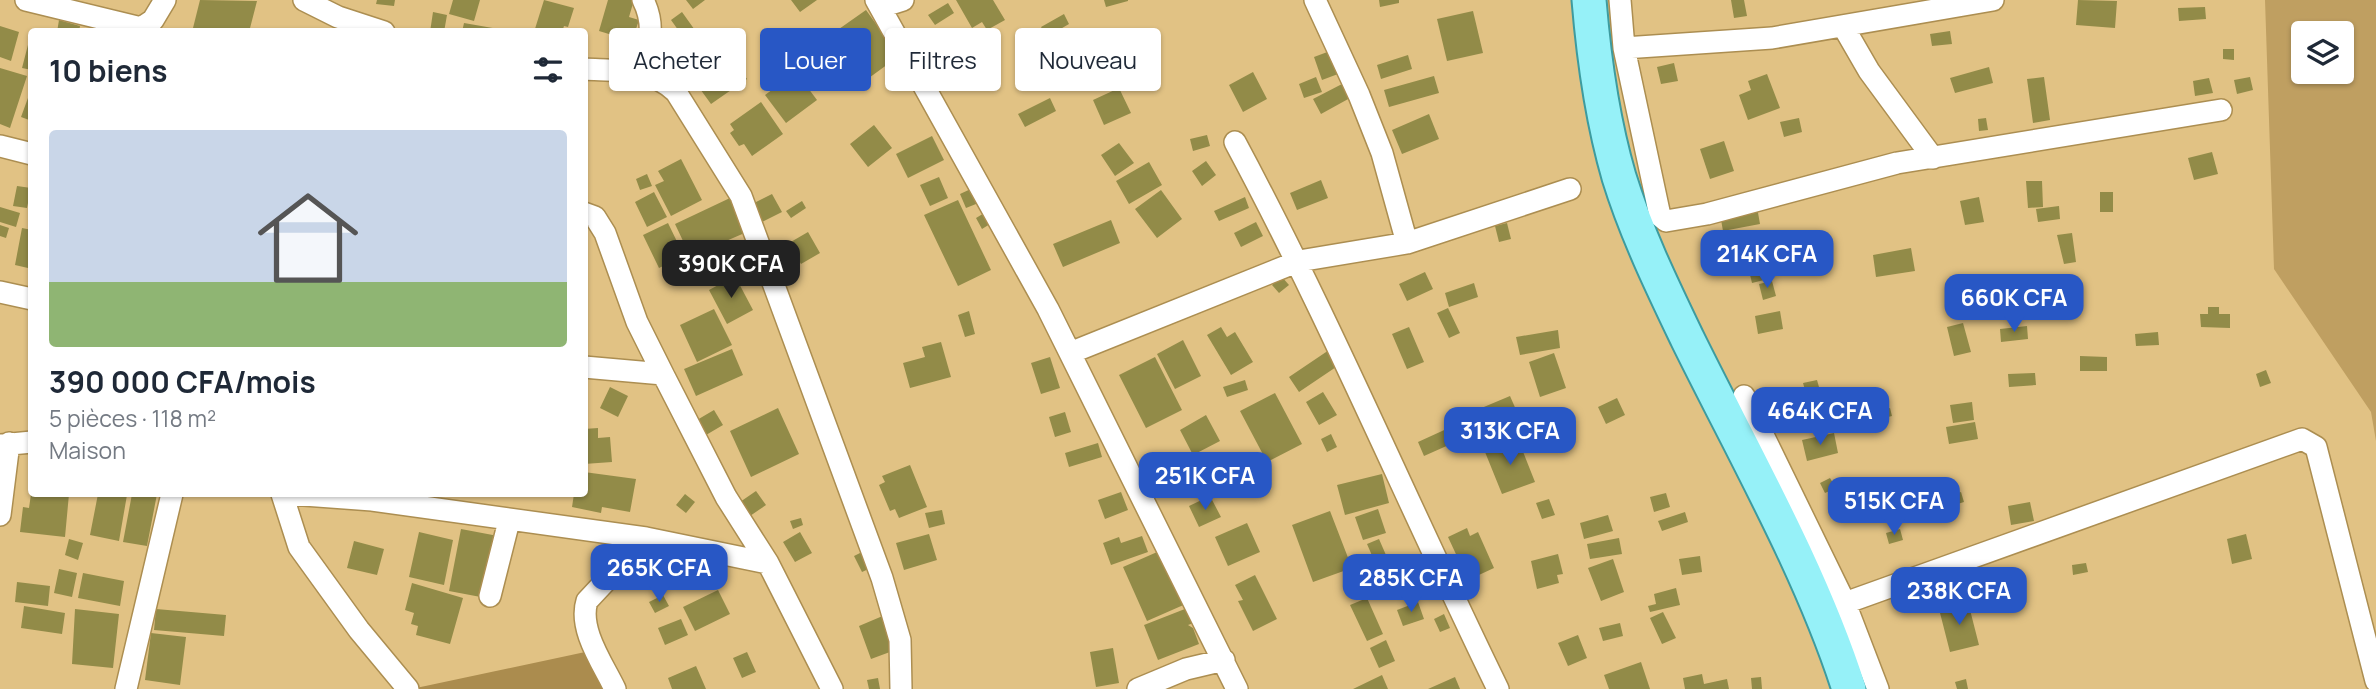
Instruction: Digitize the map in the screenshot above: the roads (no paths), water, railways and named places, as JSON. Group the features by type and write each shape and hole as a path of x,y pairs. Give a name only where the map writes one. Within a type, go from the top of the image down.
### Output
{"main road":[{"path":"1589,0 1596,77 1619,178 1658,278 1790,549 1840,662 1849,689"}],"street":[{"path":"26,0 137,28"},
{"path":"142,28 153,20 165,0"},
{"path":"304,0 337,24 360,28"},
{"path":"643,0 649,11 651,28"},
{"path":"902,0 878,4 1070,353 1237,689"},
{"path":"1315,0 1359,94 1382,153 1407,243"},
{"path":"1620,0 1624,48 1660,216 1666,221 1707,214 1836,179 1933,158 2221,110"},
{"path":"1624,48 1772,38 1993,0"},
{"path":"1843,26 1869,71 1933,158"},
{"path":"588,69 609,71"},
{"path":"676,91 741,196 883,578 900,640 901,689"},
{"path":"1236,142 1299,261 1434,558 1498,689"},
{"path":"0,146 28,153"},
{"path":"1070,353 1299,261 1407,243 1570,189"},
{"path":"588,214 595,217 605,233 637,322 726,497 768,563 832,689"},
{"path":"0,292 28,298"},
{"path":"588,367 663,374"},
{"path":"1744,396 1845,603 1878,689"},
{"path":"1845,603 2302,439 2316,447 2376,681"},
{"path":"0,515 4,444 28,442"},
{"path":"126,689 171,497"},
{"path":"283,497 299,547 359,630 408,689"},
{"path":"331,497 372,500 509,522 646,538 768,563"},
{"path":"489,596 509,522"},
{"path":"615,689 586,625 584,611 587,601 646,538"},
{"path":"1139,689 1186,669 1224,660"}]}
